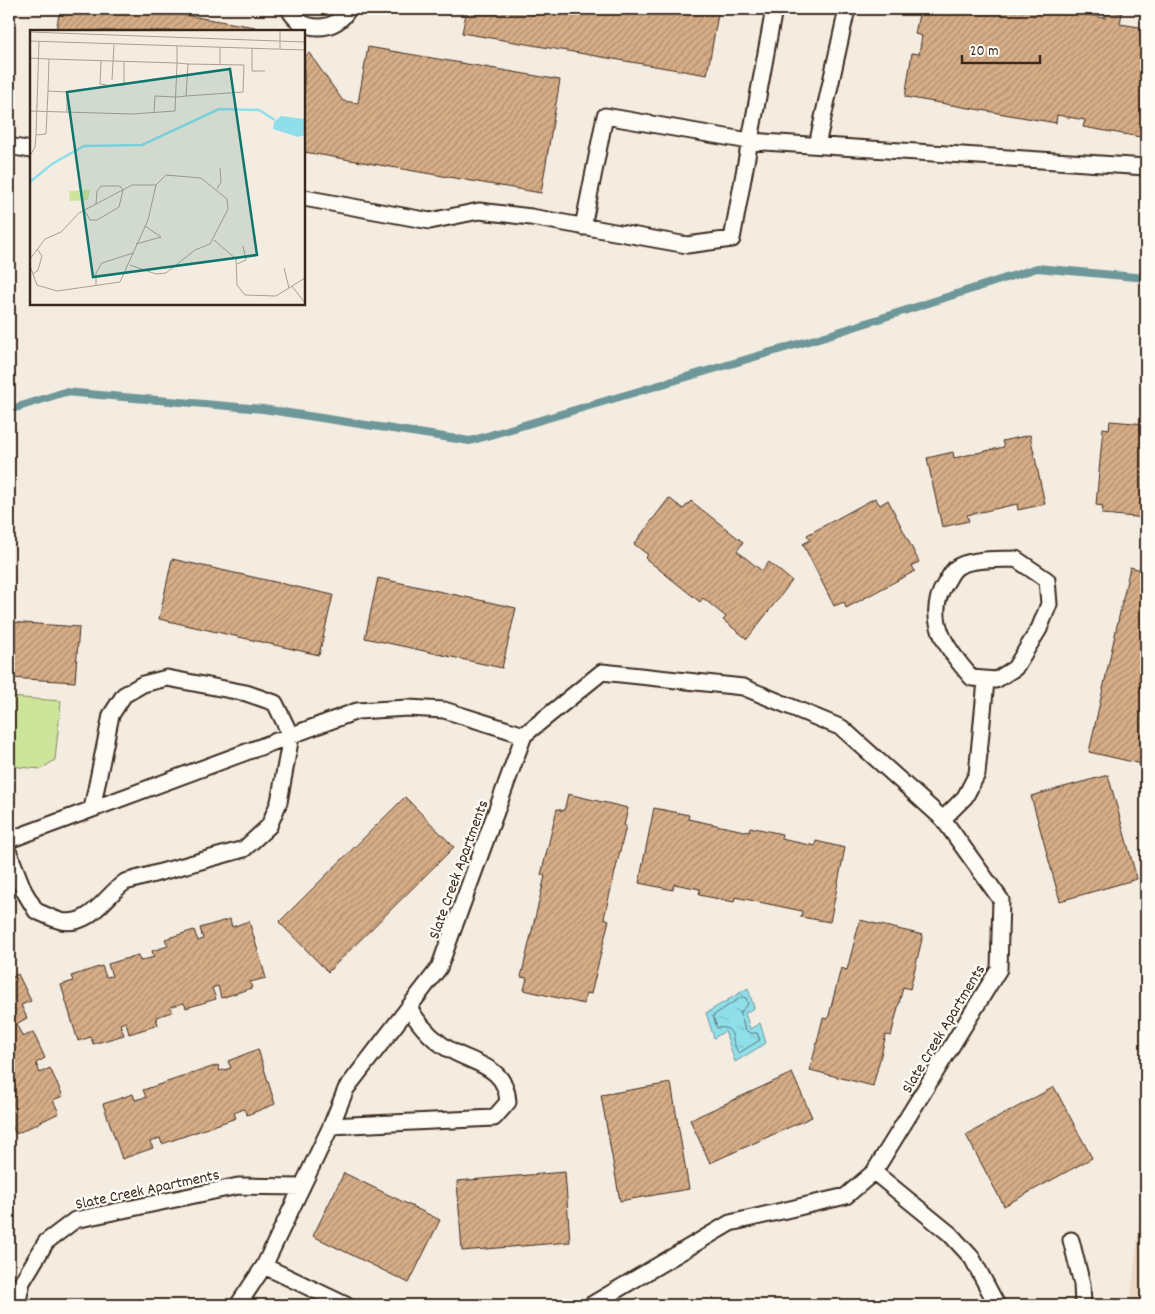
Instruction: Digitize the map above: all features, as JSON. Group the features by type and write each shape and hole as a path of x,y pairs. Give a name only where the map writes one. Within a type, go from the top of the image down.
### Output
{"lane":[{"path":"289,9 300,22 312,27 326,27 337,22 348,9"},
{"path":"305,198 430,220 479,211 688,245 732,239 774,9"},
{"path":"818,145 847,9"},
{"path":"583,227 605,116 750,141 1146,167"},
{"path":"9,146 30,150"},
{"path":"1016,559 1047,580 1049,604 1040,630 1015,668 996,680 986,681 972,678 940,635 935,618 941,591 956,568 977,561 1016,559"},
{"name":"Slate Creek Apartments","path":"238,1305 264,1266 331,1126 346,1089 439,968 524,735 602,672 743,687 842,728 943,819 1001,900 999,969 874,1172 846,1196 730,1223 591,1305"},
{"path":"9,853 24,891 36,912 63,921 84,919 104,903 112,891 125,882 244,849 269,826 279,802 292,736 275,703 246,694 167,678 144,684 124,695 111,715 92,809"},
{"path":"943,819 965,797 976,774 986,681"},
{"path":"9,840 357,711 408,708 444,710 524,735"},
{"path":"331,1126 494,1118 508,1102 507,1090 491,1068 451,1051 422,1029 409,1008"},
{"path":"874,1172 950,1234 972,1258 997,1305"},
{"name":"Slate Creek Apartments","path":"17,1305 22,1282 46,1242 75,1220 238,1186 302,1186"},
{"path":"1071,1240 1082,1284 1083,1305"},
{"path":"264,1266 346,1305"}],"shaded area":[{"path":"1146,1166 1146,1305 1130,1305"}],"green space":[{"path":"9,697 61,701 55,760 41,769 9,766"}],"water":[{"path":"748,988 754,1008 745,1013 750,1029 760,1023 766,1043 735,1062 725,1031 714,1038 706,1013"}],"building":[{"path":"60,9 148,9 255,27 255,30 56,30"},
{"path":"467,9 719,9 707,75 462,33"},
{"path":"920,9 1033,9 1073,15 1073,12 1105,18 1106,13 1110,14 1111,11 1122,13 1120,24 1146,28 1146,138 1083,127 1085,120 1057,115 1056,123 905,97 912,53 919,54 922,36 915,34"},
{"path":"368,47 560,80 541,193 305,152 305,56 309,53 343,101 358,103"},
{"path":"1110,421 1146,424 1146,518 1102,514 1103,506 1096,505 1103,428 1109,429"},
{"path":"1030,435 1045,504 1018,510 1017,504 967,515 969,521 942,527 927,458 953,452 954,458 1004,447 1002,441"},
{"path":"669,498 683,509 691,501 743,542 737,551 762,571 769,562 792,581 747,639 723,620 726,617 703,598 700,602 645,558 648,555 634,544"},
{"path":"875,498 880,505 888,500 919,562 912,566 915,571 846,608 844,602 834,606 803,544 810,540 807,535"},
{"path":"172,559 333,595 319,655 159,619"},
{"path":"1130,567 1146,571 1146,765 1089,752"},
{"path":"378,578 516,608 502,668 365,638"},
{"path":"9,622 79,627 75,682 9,678"},
{"path":"1108,775 1137,879 1060,901 1031,796"},
{"path":"568,794 628,808 624,826 626,826 604,918 609,920 591,994 586,993 584,1004 524,990 527,978 521,977 545,876 541,875 557,809 564,811"},
{"path":"405,797 454,847 328,972 279,922"},
{"path":"654,808 689,815 688,819 749,832 750,827 782,834 781,839 815,846 816,841 845,848 830,922 801,917 802,911 735,897 734,902 699,895 700,889 674,884 673,890 639,883"},
{"path":"230,919 232,927 249,921 266,978 250,982 252,988 221,998 218,986 212,988 216,999 186,1008 184,1003 170,1007 172,1012 156,1017 158,1025 129,1034 126,1022 120,1024 124,1035 93,1044 91,1037 78,1041 61,985 73,981 71,976 102,966 106,977 112,976 108,964 138,955 140,961 154,957 152,951 168,946 165,939 194,930 198,941 203,939 200,928"},
{"path":"860,920 923,935 910,989 903,987 891,1036 886,1035 873,1086 810,1070 823,1018 828,1019 841,968 847,970"},
{"path":"18,974 31,1001 21,1005 27,1018 16,1024 23,1037 33,1032 45,1058 36,1063 40,1073 50,1068 63,1096 53,1100 59,1113 16,1134 9,1122 9,979"},
{"path":"258,1049 275,1104 247,1115 244,1109 234,1113 236,1118 162,1144 160,1138 150,1142 153,1148 122,1159 103,1104 133,1094 135,1100 146,1097 143,1090 218,1065 220,1071 231,1068 228,1061"},
{"path":"792,1073 812,1117 710,1163 690,1120"},
{"path":"671,1083 689,1189 620,1201 601,1095"},
{"path":"1054,1087 1092,1158 1004,1206 966,1135"},
{"path":"565,1172 570,1242 462,1251 457,1181"},
{"path":"344,1173 440,1220 409,1283 313,1236"}],"waterway":[{"path":"9,410 65,392 263,409 470,441 832,334 1037,268 1146,278"}]}
